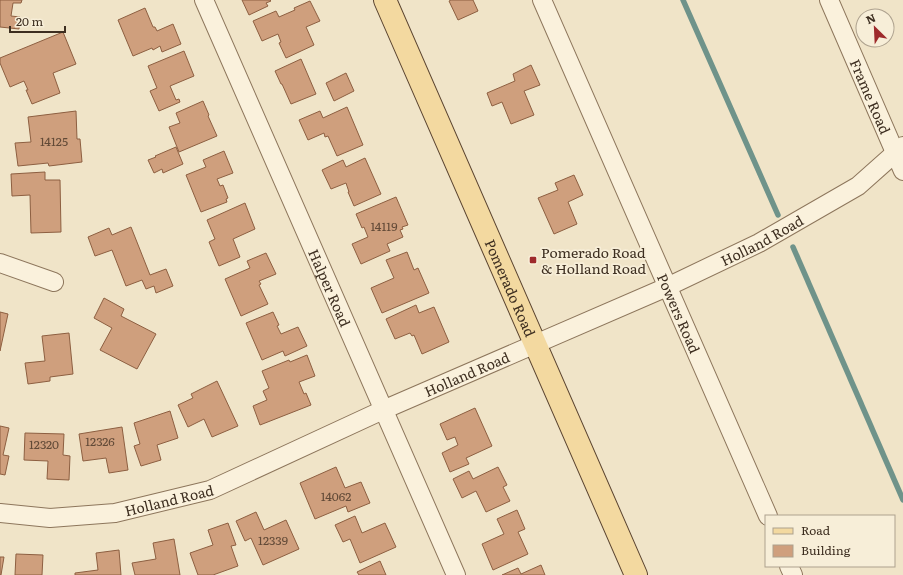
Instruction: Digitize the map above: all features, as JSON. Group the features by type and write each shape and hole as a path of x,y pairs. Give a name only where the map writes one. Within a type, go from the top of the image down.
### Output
{"main road":[{"name":"Pomerado Road","path":"385,0 636,575"}],"street":[{"name":"Halper Road","path":"204,0 456,575"},
{"name":"Powers Road","path":"542,0 768,515"},
{"name":"Frame Road","path":"829,0 899,150 903,171"},
{"name":"Holland Road","path":"0,513 50,518 115,513 210,490 384,410 667,287 759,244 858,186 899,150"},
{"path":"0,263 54,282"}],"building":[{"path":"0,0 22,0 21,3 13,3 11,16 20,17 19,29 0,27"},
{"path":"242,0 271,1 266,3 268,6 249,15"},
{"path":"473,0 478,11 458,20 449,1"},
{"path":"310,1 320,21 306,27 314,45 286,58 279,43 281,42 278,34 262,41 253,21 276,11 279,17"},
{"path":"145,8 153,27 155,27 157,31 173,24 181,44 162,52 160,46 153,50 152,48 133,56 118,20"},
{"path":"63,32 76,64 53,73 60,93 32,104 24,81 10,87 0,63 0,58"},
{"path":"184,51 194,76 170,86 176,100 179,99 180,102 159,111 150,91 157,88 148,66"},
{"path":"301,59 316,94 291,104 275,71"},
{"path":"531,65 540,85 524,91 534,115 511,124 502,102 492,106 487,93 515,81 513,74"},
{"path":"346,73 354,91 334,101 326,83"},
{"path":"203,101 217,136 179,152 169,127 180,123 176,113"},
{"path":"347,107 363,145 337,156 328,136 325,137 324,133 308,140 299,120 320,111 323,118"},
{"path":"76,111 77,139 80,139 82,162 49,166 48,163 18,166 15,143 31,142 28,117"},
{"path":"176,147 183,164 163,173 162,169 154,173 148,160"},
{"path":"224,151 233,173 217,179 220,186 223,185 228,198 226,199 227,202 201,212 186,175 206,167 203,160"},
{"path":"365,158 381,194 354,206 346,183 331,189 322,170 343,160 346,167"},
{"path":"45,172 45,180 60,180 61,232 31,233 30,195 12,196 11,174"},
{"path":"574,175 583,195 568,202 577,224 554,234 538,198 558,190 555,183"},
{"path":"396,197 408,225 402,227 403,229 400,230 403,237 387,244 390,251 361,264 352,244 368,237 356,214"},
{"path":"245,203 255,229 233,239 240,257 219,266 209,242 215,239 207,220"},
{"path":"131,227 150,275 166,269 173,286 156,293 154,286 146,289 142,280 126,286 112,250 95,256 88,237 109,228 112,235"},
{"path":"407,252 414,270 418,268 429,293 382,313 371,288 394,278 386,260"},
{"path":"266,253 276,274 259,281 261,284 259,285 268,304 241,316 225,279 250,268 247,261"},
{"path":"104,298 124,309 121,316 156,334 137,369 100,350 112,328 94,318"},
{"path":"416,305 419,313 434,307 449,342 422,354 414,335 412,336 410,333 395,339 386,319"},
{"path":"0,312 8,314 0,351"},
{"path":"273,312 281,334 298,327 307,346 285,356 283,351 262,360 246,323"},
{"path":"69,333 73,374 50,377 50,381 28,384 25,363 45,361 42,336"},
{"path":"307,355 315,376 299,382 311,405 260,425 253,406 267,400 263,391 269,388 262,371 289,360 290,362"},
{"path":"217,381 238,426 212,437 204,419 188,427 178,405 193,398 191,394"},
{"path":"475,408 492,446 466,458 469,464 450,472 442,453 458,445 455,437 447,440 440,424"},
{"path":"170,411 178,438 157,445 161,460 141,466 134,446 140,444 134,423"},
{"path":"0,426 9,428 3,455 9,456 5,475 0,474"},
{"path":"122,427 128,470 109,473 106,458 83,461 79,434"},
{"path":"25,433 64,434 63,455 70,456 69,480 47,479 48,461 24,460"},
{"path":"336,467 345,488 361,482 370,503 348,512 346,506 315,519 300,483"},
{"path":"498,467 507,485 503,487 510,501 486,512 476,491 462,498 453,479 469,471 473,479"},
{"path":"517,510 525,529 518,532 528,554 493,570 482,544 504,534 497,519"},
{"path":"256,512 264,530 286,520 299,549 263,565 251,538 245,541 236,521"},
{"path":"355,516 362,533 385,523 396,547 360,563 350,539 343,542 335,525"},
{"path":"228,523 236,545 231,546 238,566 213,575 198,575 190,553 213,545 208,530"},
{"path":"174,539 180,575 135,575 132,563 156,559 153,543"},
{"path":"119,550 121,575 75,575 75,573 98,570 96,553"},
{"path":"16,554 43,555 42,575 15,575"},
{"path":"0,557 4,557 1,575 0,575"},
{"path":"380,561 386,575 359,575 357,572"},
{"path":"541,565 545,575 502,575 518,568 521,574"}],"waterway":[{"path":"683,0 778,215"},
{"path":"793,247 903,500"}],"place":[{"name":"Pomerado Road & Holland Road","path":"533,260"}]}
